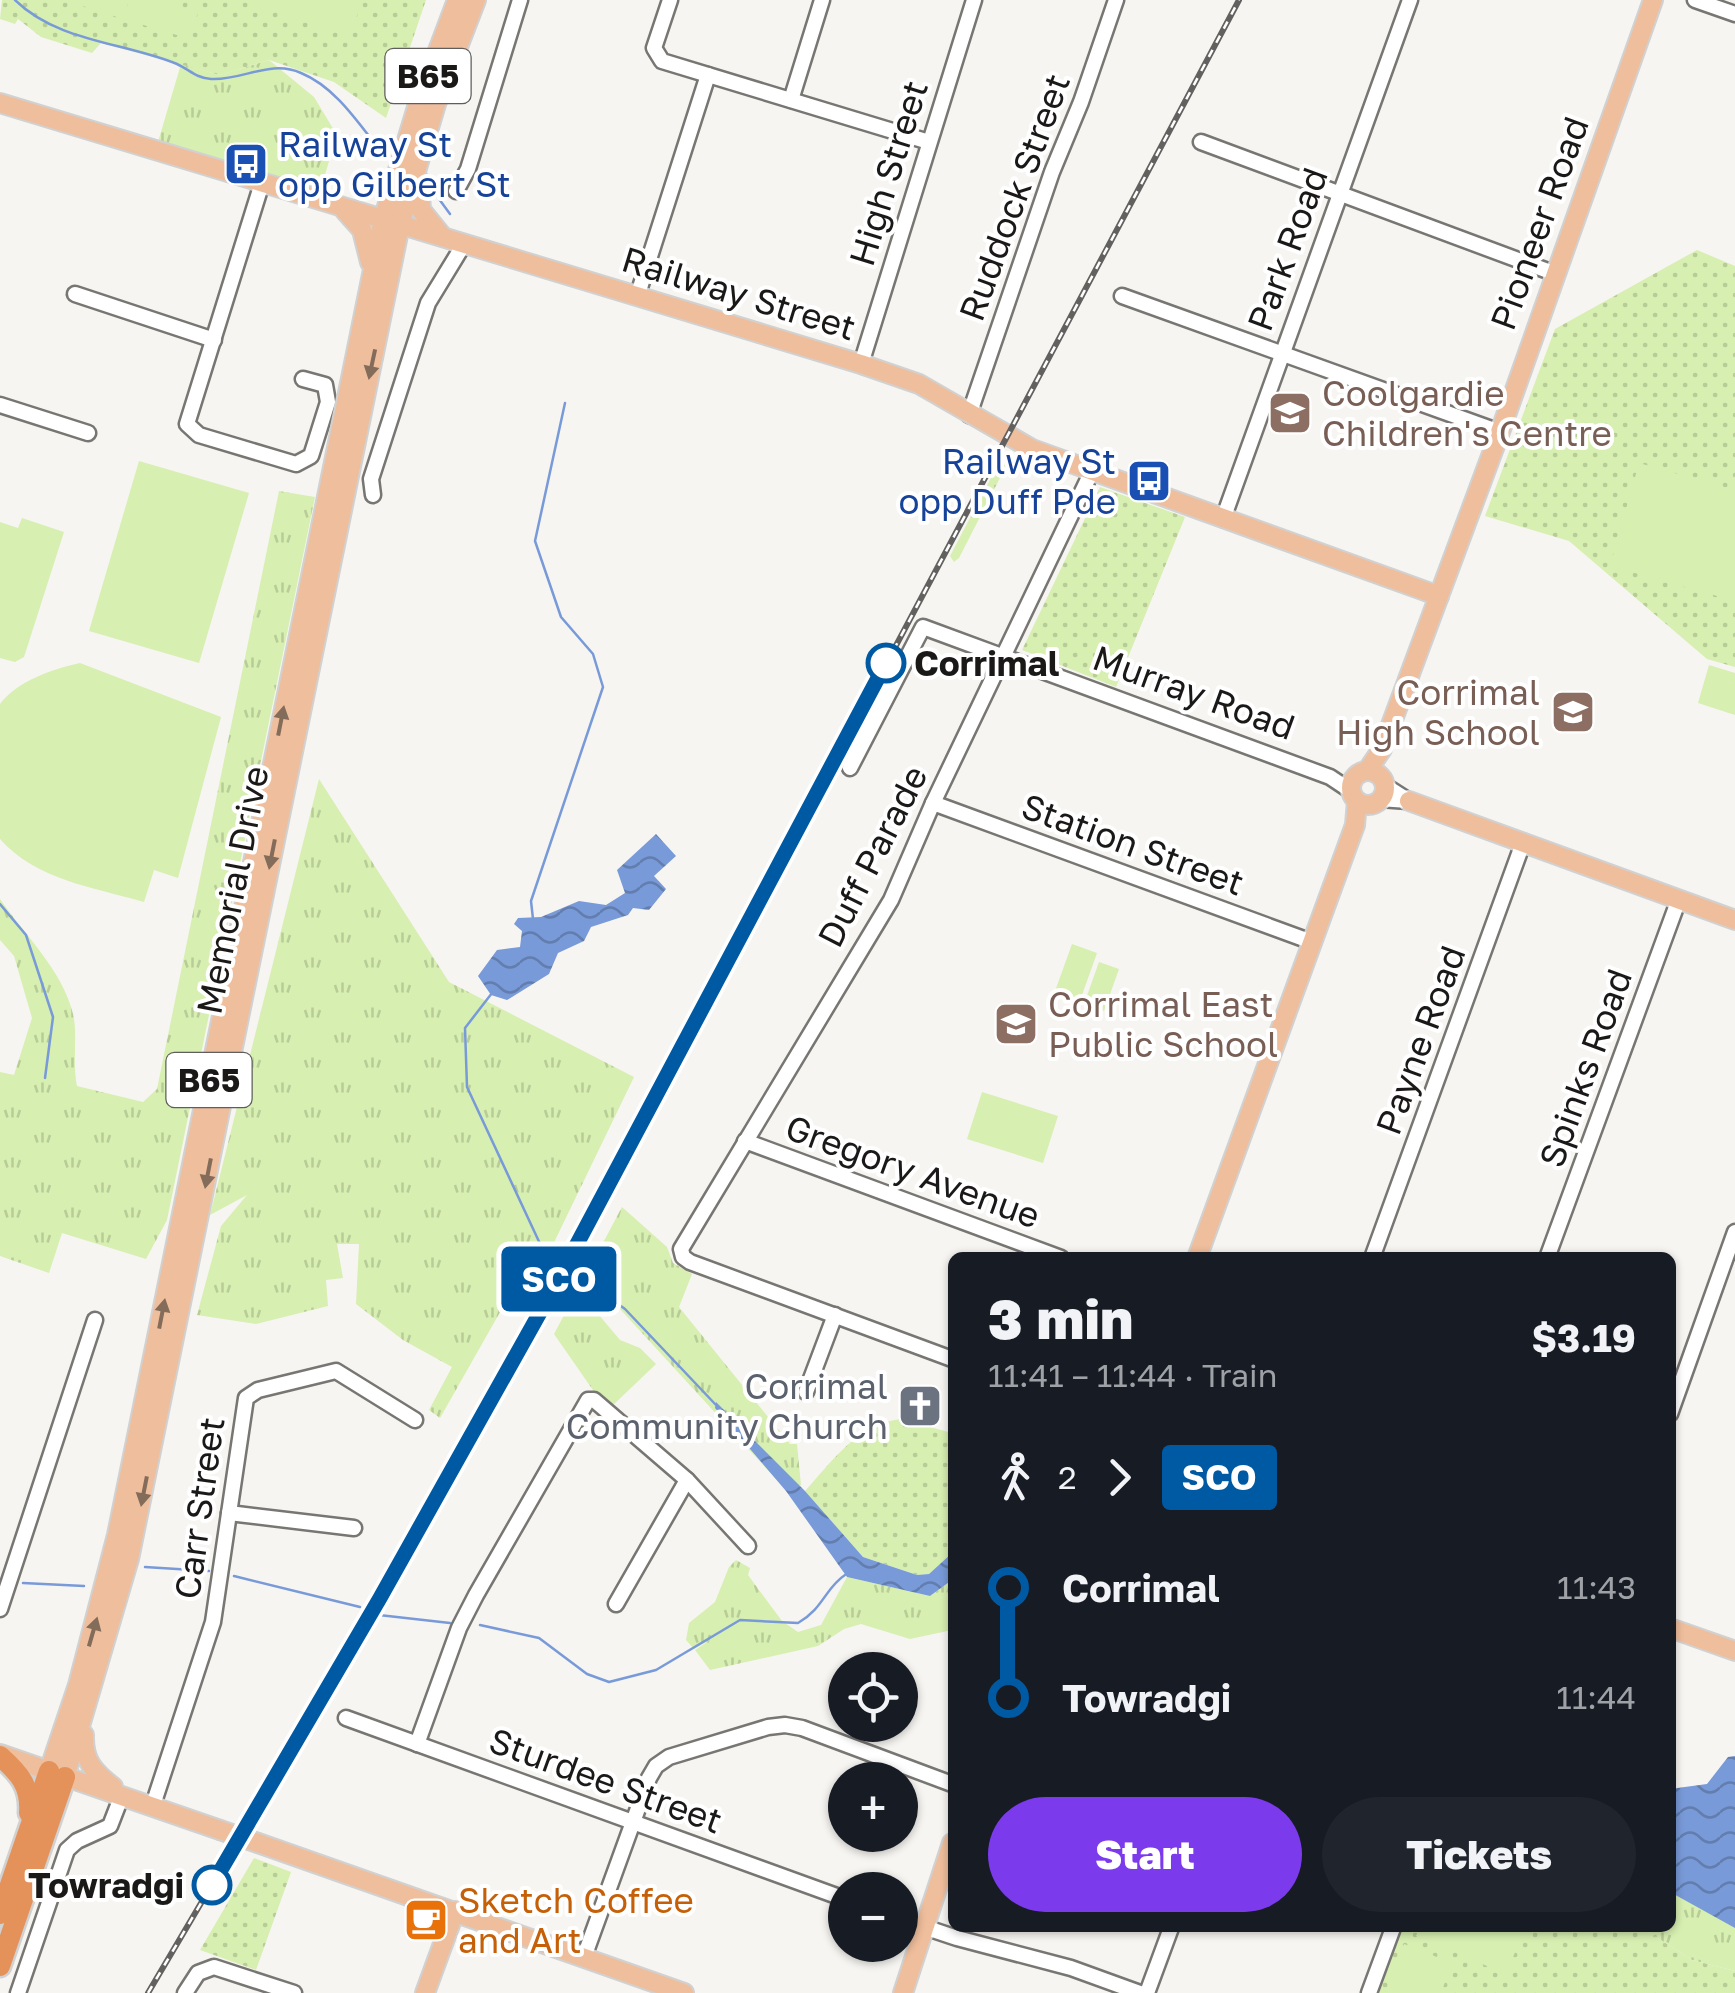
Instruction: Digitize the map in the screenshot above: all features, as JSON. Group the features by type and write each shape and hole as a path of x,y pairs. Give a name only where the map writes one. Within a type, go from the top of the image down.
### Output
{"highway":[{"path":"0,1755 18,1773 28,1791 24,1844"},
{"name":"Memorial Drive","path":"0,1914 24,1844 57,1774"},
{"name":"Memorial Drive","path":"0,1966 57,1774"}],"main road":[{"name":"Memorial Drive","path":"57,1774 90,1700 120,1598 392,223 418,104 457,0"},
{"name":"Memorial Drive","path":"57,1774 117,1535 371,278 476,0"},
{"name":"Pioneer Road","path":"1199,1252 1500,432 1653,0"},
{"name":"Railway Street","path":"0,102 861,364 918,384 1022,445 1439,596"},
{"path":"422,145 418,187 421,210 445,238"},
{"path":"336,205 353,217 362,230 370,253 371,278"},
{"name":"Murray Road","path":"1409,802 1735,920"},
{"path":"1676,1630 1735,1651"},
{"path":"90,1700 83,1742 85,1756 91,1768 122,1795"},
{"path":"0,1755 153,1805 684,1993"},
{"path":"903,1993 948,1855"},
{"path":"425,1993 455,1911"}],"street":[{"path":"456,191 468,168 520,0"},
{"path":"670,0 654,48 662,60 929,142"},
{"path":"791,100 822,0"},
{"name":"High Street","path":"861,364 974,0"},
{"name":"Ruddock Street","path":"969,415 1116,0"},
{"name":"Park Road","path":"1223,519 1410,0"},
{"path":"1695,0 1735,14"},
{"path":"637,296 708,75"},
{"path":"1201,142 1556,274"},
{"path":"262,183 188,424 199,435 296,464 311,456 328,402 326,385 303,379"},
{"path":"373,495 370,479 428,303 464,244"},
{"path":"75,294 214,340"},
{"path":"1122,296 1500,432"},
{"path":"0,405 88,433"},
{"name":"Duff Parade","path":"835,1316 690,1262 681,1254 685,1241 890,900 1092,471"},
{"name":"Murray Road","path":"850,768 923,627 1409,802"},
{"name":"Station Street","path":"934,803 1312,942"},
{"name":"Payne Road","path":"1374,1252 1523,844"},
{"name":"Spinks Road","path":"1549,1252 1678,899"},
{"name":"Gregory Avenue","path":"745,1141 1045,1252"},
{"path":"1676,1397 1735,1232"},
{"path":"806,1392 835,1316 948,1358"},
{"path":"0,1609 95,1320"},
{"name":"Carr Street","path":"153,1805 213,1622 243,1407 253,1392 336,1371 415,1420"},
{"path":"417,1744 468,1611 588,1400 594,1400 687,1480 748,1546"},
{"path":"616,1604 687,1480"},
{"path":"229,1513 354,1528"},
{"name":"Sturdee Street","path":"346,1718 828,1892"},
{"path":"584,1957 648,1778 662,1761 776,1726 802,1728 948,1783"},
{"path":"18,1993 67,1850 110,1826 122,1795"},
{"path":"918,1926 1072,1968 1144,1993 1170,1932"},
{"path":"1370,1993 1392,1932"},
{"path":"186,1993 198,1973 214,1967 288,1992"}],"green space":[{"path":"2,0 426,0 386,118 334,82 269,60 220,75 101,43 92,53 41,37 18,19 15,24 0,19"},
{"path":"64,0 129,0 123,19"},
{"path":"136,0 159,0 198,12 190,39 130,21"},
{"path":"248,0 362,0 350,37"},
{"path":"269,60 314,97 337,135 320,191 158,142 181,64 220,75"},
{"path":"1697,250 1735,266 1735,667 1707,659 1569,541 1485,516 1555,329"},
{"path":"1003,455 1014,459 954,562 950,556"},
{"path":"139,461 249,493 199,663 89,631"},
{"path":"1639,463 1735,490 1735,601 1610,566"},
{"path":"1100,487 1185,517 1116,687 1022,650"},
{"path":"279,491 315,497 167,1220 146,1259 62,1233 49,1273 0,1256 0,1072 14,1075 32,1018 14,956 0,940 0,899 52,968 68,998 74,1022 77,1086 143,1102 157,1089"},
{"path":"22,518 64,532 24,657 15,662 0,658 0,522 18,528"},
{"path":"80,663 221,717 178,878 154,870 144,902 48,873 14,853 0,839 0,704 26,683"},
{"path":"1709,665 1735,673 1735,715 1698,703"},
{"path":"319,779 449,982 634,1077 546,1259 543,1285 521,1275 440,1418 429,1410 452,1367 403,1340 356,1304 359,1244 337,1244 343,1278 326,1280 328,1306 256,1324 197,1315 221,1226 247,1195 210,1215"},
{"path":"1072,944 1097,953 1079,995 1083,997 1080,1005 1054,994"},
{"path":"1099,962 1119,969 1104,1011 1084,1004"},
{"path":"982,1092 1058,1116 1043,1163 967,1139"},
{"path":"622,1207 667,1247 673,1263 692,1274 679,1307 790,1444 797,1444 801,1485 787,1491 587,1273"},
{"path":"572,1283 620,1340 640,1348 656,1364 610,1408 554,1334 571,1302 565,1293"},
{"path":"901,1419 948,1432 948,1557 929,1574 917,1575 863,1557 805,1491 859,1436"},
{"path":"736,1560 750,1568 748,1575 782,1621 798,1632 821,1625 847,1577 930,1596 948,1583 948,1631 910,1639 861,1624 844,1629 818,1646 710,1670 695,1650 710,1640 694,1649 686,1640 689,1623 715,1602 729,1567"},
{"path":"254,1858 291,1872 256,1970 200,1950"},
{"path":"1676,1887 1735,1924 1735,1971 1692,1960 1648,1932 1676,1932"},
{"path":"1400,1932 1648,1932 1692,1960 1735,1971 1735,1993 1377,1993"},
{"path":"1418,1932 1523,1932 1506,1974 1416,1936"},
{"path":"1404,1944 1452,1963 1441,1993 1385,1993"}],"water":[{"path":"656,834 676,856 654,876 666,889 649,910 633,908 628,915 591,927 584,941 558,953 549,974 507,1000 491,995 478,976 497,950 520,947 522,931 514,924 518,918 541,917 579,901 606,905 625,893 617,870"},
{"path":"716,1402 805,1491 863,1557 917,1575 929,1574 948,1557 948,1583 930,1596 847,1577 786,1491 715,1408"},
{"path":"1735,1756 1735,1928 1676,1895 1676,1788 1707,1784 1728,1757"}],"waterway":[{"path":"15,0 51,25 177,64 206,78 222,79 278,68 301,73 338,99 387,159"},
{"path":"431,188 450,214"},
{"path":"533,919 531,901 603,687 593,654 561,617 535,541 565,403"},
{"path":"0,904 26,935 53,1017 45,1078"},
{"path":"492,993 465,1028 467,1087 542,1248 625,1309 716,1405"},
{"path":"145,1567 209,1571"},
{"path":"480,1625 539,1638 587,1674 609,1682 656,1670 740,1620 798,1623 845,1575"},
{"path":"234,1576 360,1607"},
{"path":"23,1583 84,1586"},
{"path":"379,1615 450,1623"}],"railway":[{"path":"148,1993 365,1625 553,1291 1239,0"}],"train":[{"name":"SCO","path":"212,1885 380,1598 552,1291 886,663"}],"place":[{"name":"Railway St opp Gilbert St","path":"246,164"},
{"name":"Coolgardie Children's Centre","path":"1290,413"},
{"name":"Railway St opp Duff Pde","path":"1149,481"},
{"name":"Corrimal","path":"886,663"},
{"name":"Corrimal High School","path":"1573,712"},
{"name":"Corrimal East Public School","path":"1016,1024"},
{"name":"Corrimal Community Church","path":"920,1406"},
{"name":"Towradgi","path":"212,1885"},
{"name":"Sketch Coffee and Art","path":"426,1920"}]}
